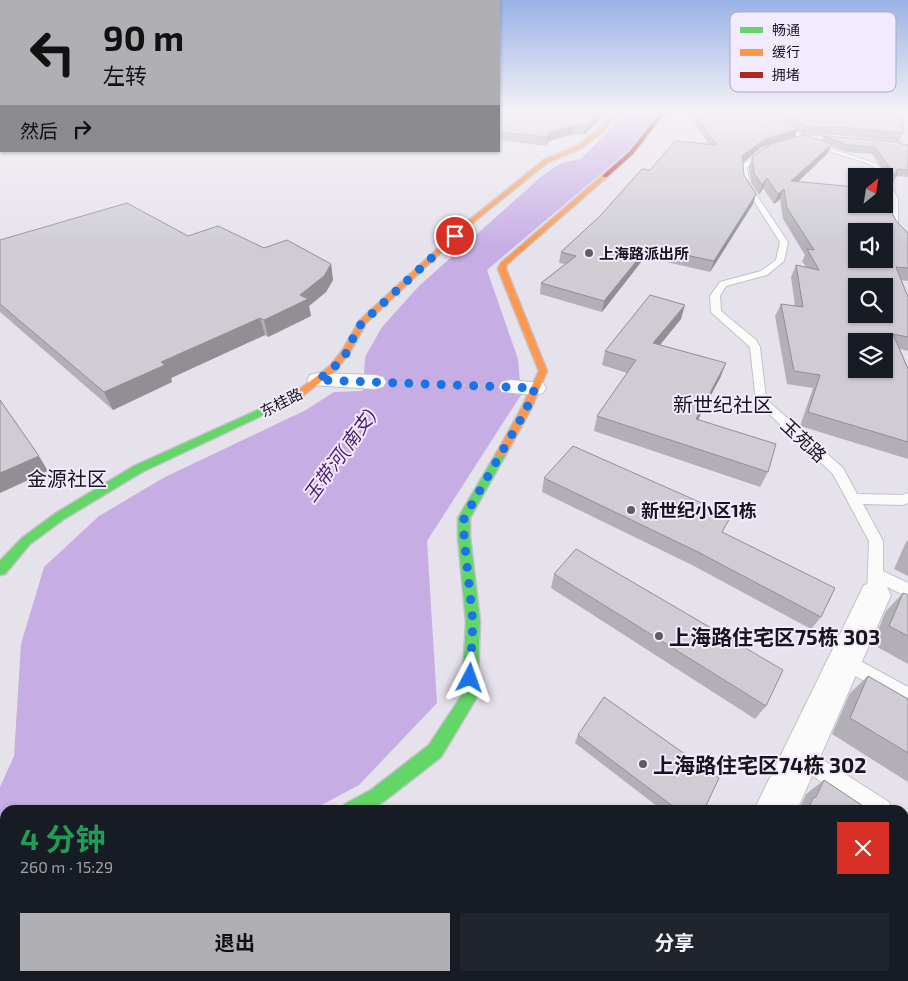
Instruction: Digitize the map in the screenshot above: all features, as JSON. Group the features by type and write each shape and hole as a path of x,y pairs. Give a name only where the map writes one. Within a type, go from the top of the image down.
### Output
{"street":[{"name":"东桂路","path":"0,570 26,541 89,497 138,469 294,398 339,362 351,345 352,335 363,322 469,223 546,160 554,157"},
{"path":"360,805 377,796 435,750 469,697 473,622 464,537 464,518 526,410 543,371 502,269 504,263 573,206 626,157"},
{"path":"318,380 375,382"},
{"path":"510,387 535,388"},
{"name":"玉苑路","path":"777,805 844,660 886,587"}],"lane":[{"name":"玉苑路","path":"756,157 744,166 746,184 784,242 780,261 764,273 724,284 718,289 715,296 716,312 752,342 755,347 760,400 838,472 876,541 886,587"},
{"path":"851,157 869,162 877,168"},
{"path":"893,195 895,199 894,227 908,242"},
{"path":"853,499 902,500 908,498"},
{"path":"844,660 908,697"},
{"path":"800,755 874,805"}],"path":[{"path":"375,382 510,387"}],"water":[{"name":"玉带河(南支)","path":"583,157 621,157 487,270 518,359 521,395 427,541 437,703 359,785 321,805 0,805 0,787 14,756 21,644 44,567 99,516 165,477 306,410 334,392 363,391 365,357 382,327 419,286 543,175 561,163 581,159"}],"building":[{"path":"661,157 742,157 744,175 756,194 714,261 648,247 604,301 541,283 576,256 561,252 600,216 642,169 650,170"},
{"path":"752,157 818,157 791,181 848,186 848,213 892,213 897,222 908,233 908,268 896,267 908,297 908,337 893,334 908,369 908,442 808,412 820,375 794,371 781,304 803,307 796,265 819,270 807,249 814,250 787,208 784,189 778,194 767,178 762,185 754,173"},
{"path":"882,157 908,157 908,170 897,169 896,177 893,168 890,168"},
{"path":"127,203 188,236 218,226 264,248 287,240 331,264 324,276 300,295 308,299 264,320 260,318 161,362 165,365 104,392 0,304 0,240"},
{"path":"650,295 685,305 653,343 726,363 696,419 776,444 768,472 597,416 636,360 605,351"},
{"path":"0,400 39,456 0,473"},
{"path":"573,446 731,516 722,532 835,588 821,617 698,552 544,478"},
{"path":"576,549 783,670 766,706 554,574"},
{"path":"903,593 908,595 908,636 889,626"},
{"path":"868,676 908,699 908,753 850,718"},
{"name":"上海路住宅区74栋 302","path":"604,697 719,778 706,805 671,805 578,735"},
{"path":"824,780 862,805 810,805 813,798 816,797"}],"traffic: fast":[{"path":"0,570 26,541 60,516 138,469 298,395"},
{"path":"360,805 377,796 435,751 469,697 473,622 464,537 464,518 501,454"}],"traffic: slow":[{"path":"298,395 333,368 346,352 363,322 469,223 546,161 556,157"},
{"path":"501,454 526,409 543,371 502,269 504,263 605,176"}],"traffic: jam":[{"path":"605,176 627,157"}],"place":[{"name":"上海路派出所","path":"589,253"},
{"name":"新世纪小区1栋","path":"631,510"},
{"name":"上海路住宅区75栋 303","path":"659,636"},
{"name":"上海路住宅区74栋 302","path":"643,764"}],"district":[{"name":"新世纪社区","path":"723,404"},
{"name":"金源社区","path":"67,478"}],"route":[{"path":"455,236 357,328 352,335 351,345 345,355 330,371 318,380 535,388 526,410 464,518 464,537 473,622 470,678"}]}
